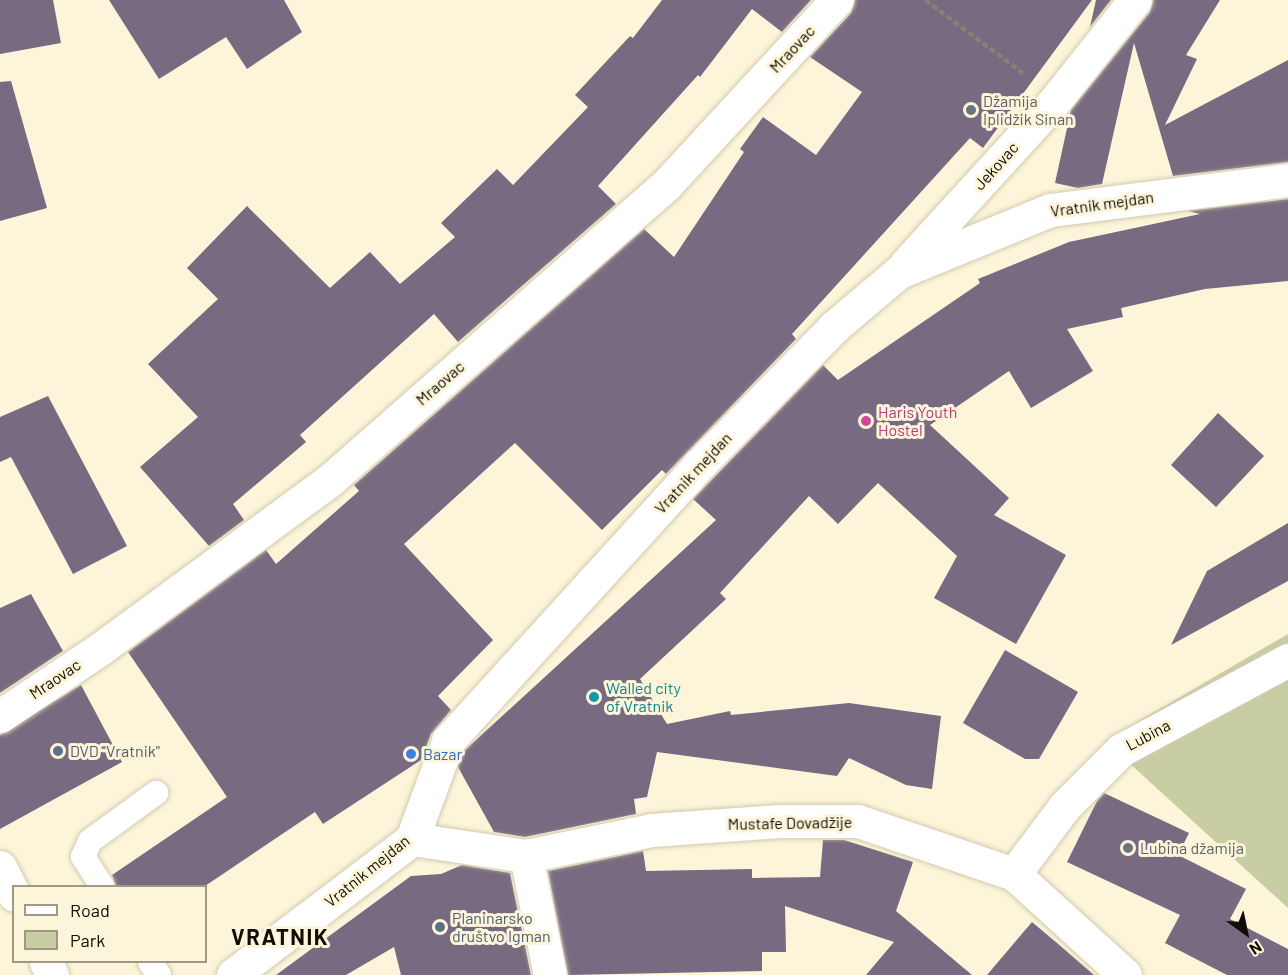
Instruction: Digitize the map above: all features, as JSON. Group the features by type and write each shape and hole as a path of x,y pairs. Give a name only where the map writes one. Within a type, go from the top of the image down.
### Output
{"street":[{"name":"Mraovac","path":"0,716 100,649 329,481 666,185 837,0"},
{"name":"Jekovac","path":"899,272 1053,103 1135,0"},
{"name":"Vratnik mejdan","path":"233,975 412,839 448,741 700,464 834,327 899,272 1050,210 1288,180"},
{"name":"Lubina","path":"1014,874 1065,806 1120,750 1288,660"},
{"name":"Mustafe Dovadžije","path":"412,839 526,856 651,830 780,821 858,821 1014,874 1125,975"},
{"path":"526,856 550,975"},
{"path":"0,867 12,891"}],"lane":[{"path":"101,885 83,857 90,841 156,793"}],"path":[{"path":"926,0 1041,86 1053,103"}],"green space":[{"path":"1288,634 1288,908 1105,741"}],"building":[{"path":"0,0 53,0 61,43 0,54"},
{"path":"109,0 284,0 302,32 247,69 226,37 159,79"},
{"path":"662,0 811,0 782,32 752,9 700,77 698,75 598,186 616,204 458,342 434,314 300,435 306,442 233,504 244,520 209,546 140,467 198,417 148,364 218,299 187,268 247,206 330,288 370,252 400,284 455,237 441,223 497,169 513,185 588,107 575,95 630,36 633,38"},
{"path":"855,0 1092,0 983,148 970,138 792,334 796,339 666,474 662,470 602,530 515,443 404,544 493,640 438,696 451,710 431,734 421,760 323,824 315,812 206,885 116,885 112,875 227,797 128,652 266,550 276,564 359,491 354,485 644,229 674,257 744,152 740,149 763,117 816,155 862,92 810,57 851,13"},
{"path":"1096,0 1111,0 1090,27"},
{"path":"1153,0 1220,0 1186,55 1197,59 1165,125 1288,60 1288,162 1173,176 1134,43 1102,184 1078,188 1055,183 1071,110 1150,12"},
{"path":"11,81 47,208 0,221 0,82"},
{"path":"1288,199 1288,281 1205,289 1121,308 1123,317 1067,329 1093,371 1031,408 1009,371 930,425 1009,498 994,515 1066,555 1016,644 934,598 957,556 878,483 838,524 809,496 720,593 726,599 640,679 667,724 730,711 731,715 849,703 941,716 932,789 906,785 849,758 837,776 657,752 647,797 634,799 636,814 525,837 494,832 458,767 464,751 716,520 693,499 823,365 838,380 980,283 978,279 1069,242 1200,214 1188,211"},
{"path":"48,396 127,546 73,574 11,457 0,462 0,417"},
{"path":"1218,413 1264,456 1216,507 1171,465"},
{"path":"1288,523 1288,581 1171,645 1207,571"},
{"path":"31,594 63,651 0,693 0,608"},
{"path":"1005,650 1078,692 1039,759 1025,759 963,723"},
{"name":"DVD \"Vratnik\"","path":"81,685 122,762 0,829 0,735"},
{"path":"1104,793 1189,833 1178,855 1246,889 1230,919 1288,949 1288,975 1227,975 1165,943 1180,915 1067,862 1097,801"},
{"path":"823,840 844,840 913,862 896,911 972,975 866,975 894,942 785,906 786,952 762,952 762,971 568,975 548,871 643,851 646,871 752,869 752,878 820,877"},
{"path":"462,865 510,873 531,975 401,975 394,947 346,975 276,975 411,876 441,874"},
{"path":"1032,922 1057,943 1094,975 987,975"}],"place":[{"name":"Džamija Iplidžik Sinan","path":"971,110"},
{"name":"Haris Youth Hostel","path":"866,421"},
{"name":"Walled city of Vratnik","path":"594,697"},
{"name":"DVD \"Vratnik\"","path":"58,751"},
{"name":"Bazar","path":"411,754"},
{"name":"Lubina džamija","path":"1128,848"},
{"name":"Planinarsko društvo Igman","path":"440,927"}],"district":[{"name":"VRATNIK","path":"280,937"}]}
